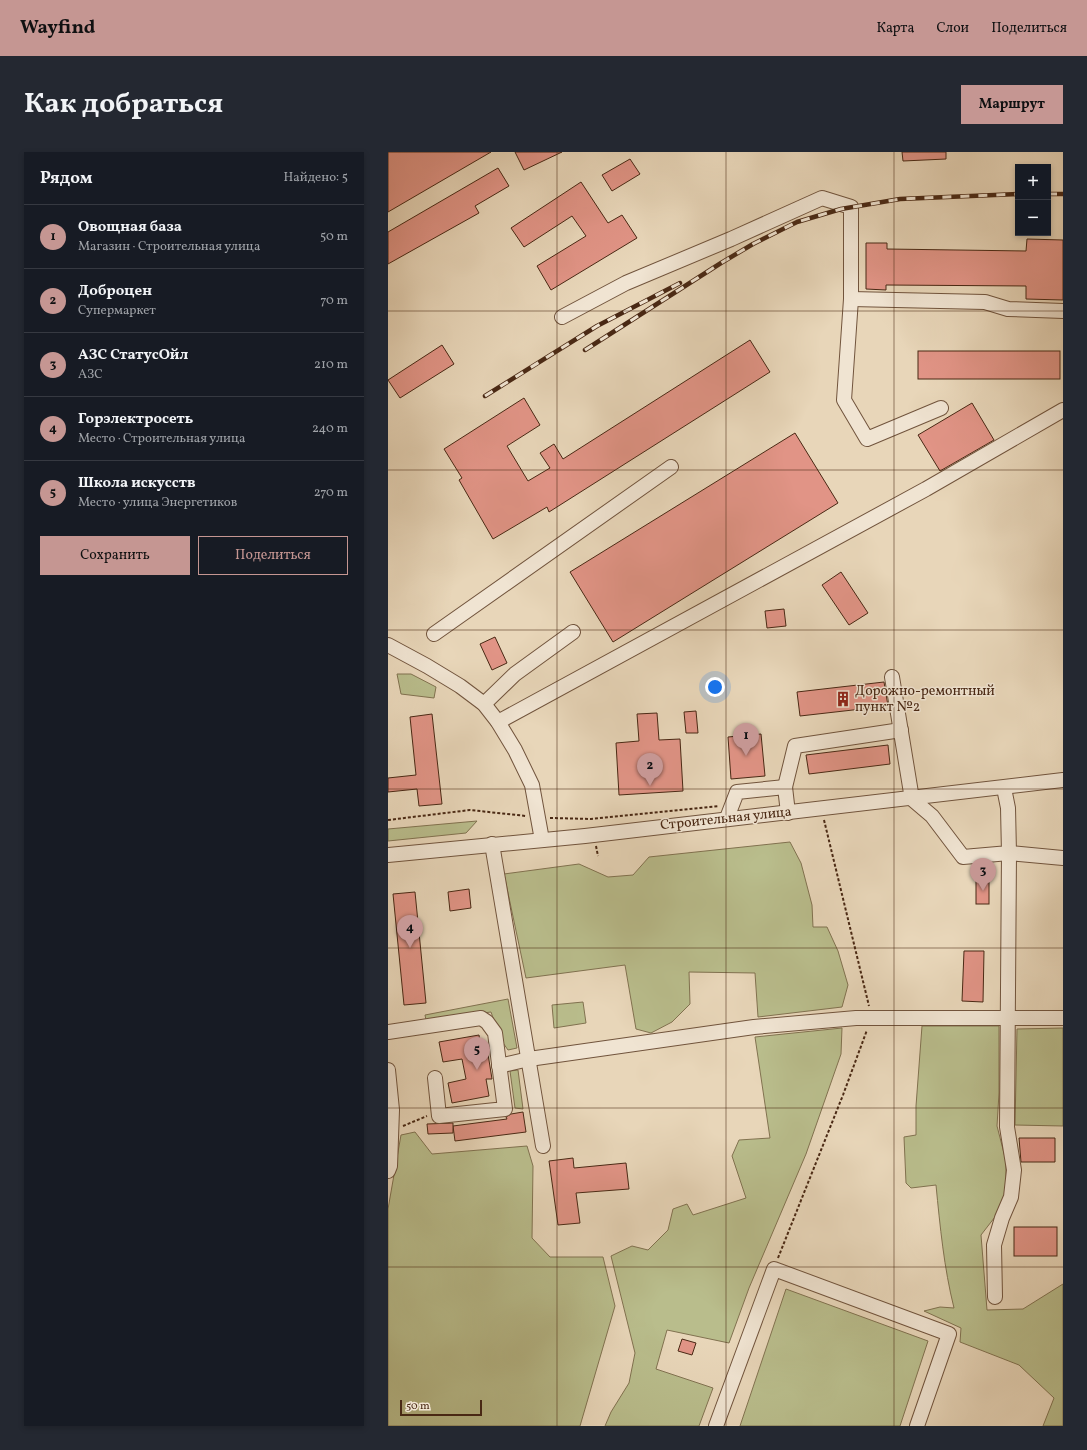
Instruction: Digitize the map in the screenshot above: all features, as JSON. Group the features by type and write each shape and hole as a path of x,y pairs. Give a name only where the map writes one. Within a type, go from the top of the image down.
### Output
{"street":[{"path":"562,317 626,283 731,239 822,198 851,207 851,299 844,400 867,440 941,408"},
{"path":"851,299 985,302 1008,309 1063,310"},
{"path":"498,722 926,490 1063,410"},
{"path":"434,634 672,467"},
{"path":"484,704 515,674 573,632"},
{"path":"388,645 441,674 484,704 498,722 515,750 532,785 542,840"},
{"path":"892,677 912,798 932,816 963,857 1009,854 1063,858"},
{"path":"788,813 785,787 795,746 901,730"},
{"name":"Строительная улица","path":"388,855 542,840 764,814 788,813 1063,780"},
{"path":"727,818 737,792 785,787"},
{"path":"995,1297 994,1246 1002,1218 1011,1197 1014,1170 1007,1127 1009,854 1008,808 1004,788"},
{"path":"492,844 543,1146"},
{"path":"388,1032 481,1018 487,1022 495,1034 505,1109 439,1116 435,1078"},
{"path":"499,1066 529,1059 754,1027 856,1018 1063,1018"},
{"path":"388,1070 392,1110 390,1166 388,1171"},
{"path":"716,1426 774,1269 949,1334 917,1426"}],"path":[{"path":"388,820 470,810 538,817 591,819 732,805"},
{"path":"774,1269 872,1018 821,809"},
{"path":"391,1132 438,1111"}],"green space":[{"path":"397,674 411,674 436,687 434,698 401,694"},
{"path":"477,821 466,833 388,841 388,829"},
{"path":"790,842 801,863 812,905 813,927 827,927 838,951 848,985 842,1007 758,1017 755,973 689,972 690,1004 672,1022 651,1033 636,1029 625,965 526,978 504,874 579,864 608,877 633,875 649,857"},
{"path":"508,999 517,1048 508,1050 501,1040 491,1012 426,1020 425,1015"},
{"path":"583,1002 586,1023 554,1028 552,1005"},
{"path":"922,1026 999,1026 999,1093 997,1126 1006,1161 1006,1197 998,1213 981,1235 987,1310 1023,1309 1063,1284 1063,1426 1043,1426 1054,1398 1019,1365 960,1342 961,1328 924,1311 940,1307 954,1308 945,1262 936,1185 911,1188 906,1183 904,1137 916,1135 916,1106"},
{"path":"842,1028 841,1054 806,1154 749,1288 729,1343 667,1330 656,1369 713,1388 699,1426 605,1426 611,1412 629,1383 635,1353 611,1256 632,1246 648,1250 668,1230 673,1209 687,1204 693,1215 746,1198 732,1156 739,1140 770,1138 755,1037"},
{"path":"1063,1028 1063,1126 1015,1125 1017,1029"},
{"path":"518,1070 523,1109 515,1108 510,1071"},
{"path":"415,1132 432,1154 527,1146 533,1166 532,1238 550,1257 603,1257 615,1306 580,1426 388,1426 388,1209 401,1135"},
{"path":"786,1289 928,1341 900,1426 740,1426"}],"building":[{"path":"388,152 491,152 388,212"},
{"path":"515,152 562,152 524,170"},
{"path":"902,152 946,152 946,159 903,161"},
{"path":"630,159 640,174 612,191 602,175"},
{"path":"498,168 509,186 475,206 479,213 388,264 388,232"},
{"path":"581,182 608,223 622,215 637,238 551,290 537,266 586,236 572,216 524,247 511,228"},
{"path":"1027,239 1063,240 1063,300 1026,299 1026,286 886,285 886,290 866,289 866,243 887,243 887,249 1026,251"},
{"path":"750,340 770,372 549,512 547,507 493,539 459,480 462,478 444,449 524,398 540,425 507,446 528,481 550,468 540,453 554,444 563,459"},
{"path":"442,345 454,364 400,398 388,380"},
{"path":"918,351 1060,351 1060,379 918,379"},
{"path":"972,403 994,440 940,471 918,435"},
{"path":"795,433 838,503 613,642 570,572"},
{"path":"841,572 868,613 849,625 822,585"},
{"path":"784,609 786,626 767,628 765,611"},
{"path":"495,637 507,663 492,670 480,644"},
{"name":"Дорожно-ремонтный пункт №2","path":"884,682 888,706 800,716 797,692"},
{"path":"696,711 698,733 686,733 684,712"},
{"path":"657,713 659,740 680,739 683,791 619,795 616,743 639,741 637,714"},
{"path":"432,714 442,804 419,806 417,789 388,792 388,778 416,775 410,717"},
{"path":"761,734 765,776 731,779 728,737"},
{"path":"888,745 890,764 809,774 806,755"},
{"path":"976,878 989,878 989,904 976,904"},
{"path":"469,889 471,908 450,911 448,892"},
{"path":"415,892 426,1003 404,1005 393,894"},
{"path":"964,951 984,951 983,1002 962,1001"},
{"path":"479,1035 481,1050 487,1048 492,1079 486,1079 489,1096 452,1103 448,1083 466,1079 462,1059 443,1062 439,1042"},
{"path":"523,1112 526,1132 455,1141 453,1126 507,1119 506,1117 511,1114"},
{"path":"453,1123 453,1133 428,1134 427,1124"},
{"path":"1019,1138 1055,1138 1055,1162 1021,1162"},
{"path":"573,1158 574,1168 626,1163 629,1189 576,1193 580,1223 558,1225 549,1161"},
{"path":"1014,1227 1057,1227 1057,1256 1014,1256"},
{"path":"682,1339 696,1343 692,1355 678,1351"}],"railway":[{"path":"585,350 721,263 753,244 797,222 841,209 900,199 1015,194"},
{"path":"1051,194 1063,194"},
{"path":"485,396 597,326 680,283"}],"place":[{"name":"Дорожно-ремонтный пункт №2","path":"843,699"},
{"name":"Овощная база","path":"746,756"},
{"name":"Доброцен","path":"650,786"},
{"name":"АЗС СтатусОйл","path":"983,891"},
{"name":"Горэлектросеть","path":"410,948"},
{"name":"Школа искусств","path":"477,1070"}]}
